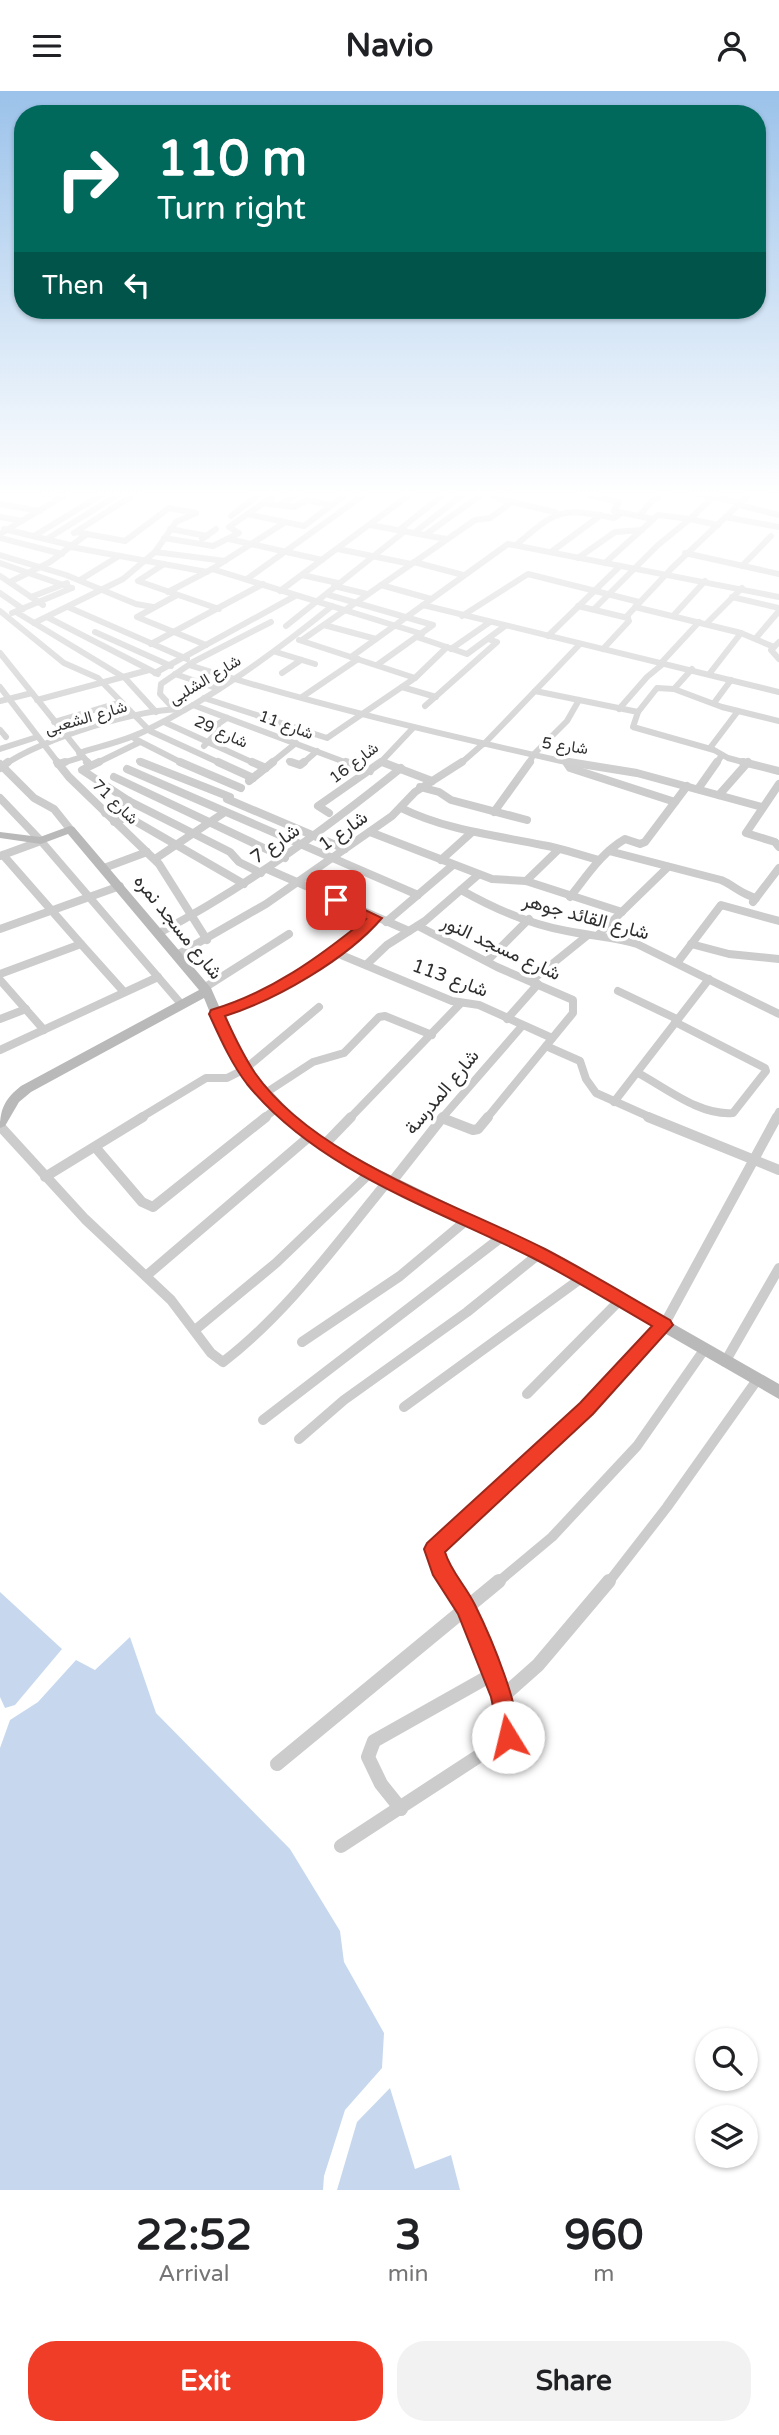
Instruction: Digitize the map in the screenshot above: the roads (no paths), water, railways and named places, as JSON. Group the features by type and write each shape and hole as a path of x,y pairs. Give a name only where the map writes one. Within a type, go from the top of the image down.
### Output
{"street":[{"path":"21,590 56,613"},
{"path":"31,597 49,590"},
{"path":"4,615 70,590"},
{"path":"34,623 103,590"},
{"path":"107,590 136,604 153,607"},
{"path":"163,590 219,609"},
{"path":"168,592 172,590"},
{"path":"151,644 254,590"},
{"path":"278,590 395,625 467,654 505,626"},
{"path":"286,626 335,590"},
{"path":"354,590 367,594"},
{"path":"299,639 373,590"},
{"path":"399,590 431,599"},
{"path":"302,697 443,590"},
{"path":"462,616 502,590"},
{"path":"585,590 776,645"},
{"path":"594,609 613,590"},
{"path":"603,649 629,621 628,618 637,605 651,590"},
{"path":"673,616 697,590"},
{"path":"620,709 647,677 740,590"},
{"path":"750,590 779,597"},
{"path":"548,636 593,592"},
{"path":"0,593 34,623 125,678 156,712"},
{"path":"177,595 137,617 206,645"},
{"path":"329,595 433,625 377,665"},
{"path":"4,700 104,683 168,665 295,596"},
{"path":"732,597 779,610 757,638"},
{"path":"423,605 779,692"},
{"path":"578,605 628,618"},
{"name":"شارع الشلبى","path":"58,764 132,737 164,722 299,639 302,630 332,606"},
{"name":"شارع 5","path":"68,607 191,664 233,680 413,728 566,762 589,762 762,807"},
{"path":"0,625 4,615"},
{"path":"4,615 64,663 104,683 148,730 253,778"},
{"path":"47,617 167,679"},
{"path":"257,618 313,632"},
{"path":"173,708 162,698 159,691 167,679 271,622"},
{"path":"204,698 324,738 364,715 415,678 449,648 490,622"},
{"path":"324,625 376,639"},
{"path":"95,632 219,689"},
{"path":"710,673 741,633"},
{"path":"299,639 415,678"},
{"path":"425,706 497,642 488,639"},
{"name":"شارع 1","path":"177,955 239,922 297,883 401,808 420,787 452,770 483,744 580,643"},
{"path":"776,645 771,650 779,659"},
{"path":"149,670 156,660 170,652"},
{"path":"276,652 315,664"},
{"path":"0,653 89,764"},
{"path":"282,673 302,660"},
{"path":"674,689 692,669"},
{"path":"714,703 731,680"},
{"name":"شارع 71","path":"0,687 4,700 58,764 114,822 155,859 207,940"},
{"path":"401,687 436,697"},
{"path":"779,721 738,711 674,689 657,688 631,725 779,771"},
{"path":"535,691 638,712"},
{"path":"494,812 525,772 533,755 567,721 579,701"},
{"path":"54,722 121,702"},
{"name":"شارع 11","path":"193,705 370,771"},
{"name":"شارع الشعبى","path":"1,766 15,757 66,737 173,708 184,710"},
{"path":"710,748 738,711"},
{"path":"194,751 209,742 218,731 218,724 227,718"},
{"name":"شارع 29","path":"164,722 266,768"},
{"name":"شارع 16","path":"329,813 318,806 382,762 413,728"},
{"path":"0,730 6,737"},
{"path":"0,749 37,737"},
{"path":"132,737 155,751 241,788"},
{"path":"102,785 171,741"},
{"path":"139,742 89,764 83,770 129,801 230,852 239,862 267,869"},
{"path":"155,859 209,823 229,798 296,743"},
{"path":"289,761 300,765 317,751"},
{"path":"698,789 722,755"},
{"path":"139,761 345,849"},
{"path":"382,762 432,781"},
{"path":"566,762 570,768 675,802"},
{"path":"719,795 748,762"},
{"name":"شارع مسجد نمره","path":"1,766 34,798 54,809 120,886 206,990 231,1047 245,1069 277,1108 310,1136 389,1182 583,1277 779,1392"},
{"name":"شارع 7","path":"159,933 192,916 285,857 401,768"},
{"path":"127,769 418,895"},
{"path":"114,777 285,857"},
{"path":"779,784 775,794 762,807 746,833 775,842 779,846"},
{"path":"570,897 599,860 624,839 642,843 687,786"},
{"path":"420,787 439,792 449,799 527,820"},
{"path":"0,798 41,841 182,1005"},
{"path":"105,813 129,801"},
{"path":"401,808 424,819 471,833 544,845 599,860"},
{"path":"114,822 127,817 244,884"},
{"path":"70,829 1,855 124,992"},
{"path":"370,832 478,875 498,880 526,881 622,912"},
{"path":"440,860 471,833"},
{"path":"0,835 41,841"},
{"path":"526,881 558,850"},
{"path":"609,851 721,880 730,884 736,892 757,898"},
{"path":"104,868 147,852"},
{"path":"261,861 267,869"},
{"path":"386,922 453,865"},
{"path":"507,1019 534,982 622,912 668,867"},
{"path":"747,912 779,868"},
{"name":"شارع مسجد النور","path":"267,869 375,918 413,929 570,997 573,1000 573,1013 549,1042"},
{"path":"366,964 478,875"},
{"path":"0,929 120,886"},
{"name":"شارع القائد جوهر","path":"460,890 487,905 572,933 638,944 779,1014"},
{"path":"677,963 721,905 779,921"},
{"path":"217,1014 271,993 334,952 375,918"},
{"path":"487,961 529,919"},
{"path":"289,934 182,1005 26,1089 14,1099 0,1124 45,1177 146,1276 195,1330 276,1263 370,1172"},
{"path":"0,974 81,944"},
{"path":"691,944 729,954 779,959"},
{"name":"شارع 113","path":"334,952 461,1003 479,1006 522,1026 580,1061 591,1089 614,1102 779,1170"},
{"path":"0,1050 158,977"},
{"path":"614,1102 709,979"},
{"path":"0,980 44,1030"},
{"path":"618,991 765,1067 766,1071 733,1113 725,1115 638,1073"},
{"path":"324,1145 461,1003"},
{"path":"45,1177 206,1078 226,1078 245,1069 319,1007"},
{"path":"0,1019 26,1009"},
{"path":"264,1094 313,1062 344,1053 379,1017 385,1016 432,1035"},
{"name":"شارع المدرسة","path":"195,1330 216,1358 223,1362 228,1360 296,1294 522,1026"},
{"path":"442,1118 473,1130 478,1129 549,1042"},
{"path":"96,1148 142,1202 153,1207 277,1108"},
{"path":"341,1846 508,1737 502,1697 467,1609 435,1559 437,1545 581,1415 664,1325 752,1157 779,1112"},
{"path":"146,1276 310,1136"},
{"path":"302,1342 400,1276 468,1219"},
{"path":"263,1420 503,1236"},
{"path":"299,1439 354,1392 467,1312 539,1254"},
{"path":"725,1362 779,1268"},
{"path":"404,1407 583,1277"},
{"path":"527,1394 621,1299"},
{"path":"276,1764 552,1537 637,1446 704,1350"},
{"path":"502,1697 536,1667 586,1610 709,1450 757,1380"},
{"path":"401,1809 381,1784 368,1757 374,1741 493,1674"}],"water":[{"path":"0,1592 62,1649 15,1705 5,1708 0,1697"},
{"path":"130,1637 156,1713 290,1849 340,1931 344,1962 384,2033 382,2068 345,2110 324,2176 323,2190 0,2190 0,1748 10,1720 38,1702 76,1660 95,1670"},
{"path":"390,2088 415,2169 451,2155 460,2190 337,2190 357,2122"}]}
